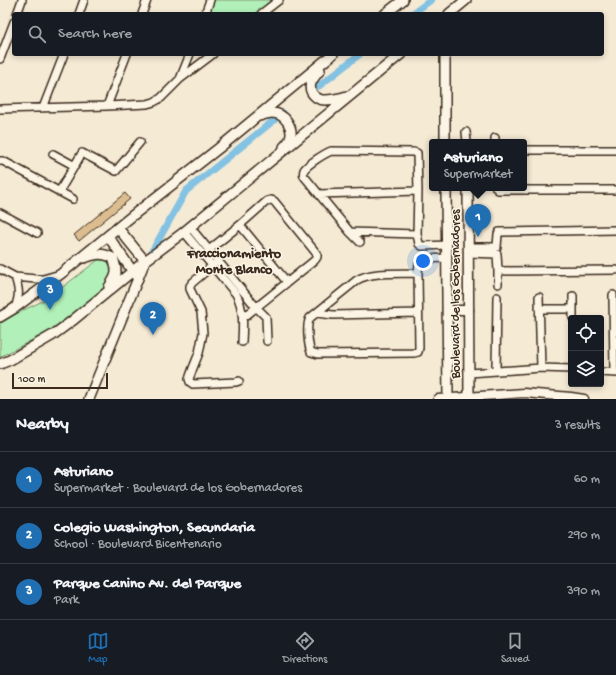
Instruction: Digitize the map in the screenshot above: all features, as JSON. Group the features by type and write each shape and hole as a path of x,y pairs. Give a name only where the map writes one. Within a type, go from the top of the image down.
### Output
{"main road":[{"path":"387,12 403,0"},
{"path":"451,12 466,0"},
{"path":"332,56 313,78 310,85 311,91 314,96 323,100 334,100 352,94"},
{"path":"0,317 15,308 79,260 220,148 332,56"},
{"path":"89,399 135,275 145,261 279,155 399,56"},
{"path":"445,56 445,139"},
{"path":"258,116 272,113 279,114 290,126 290,140 279,155"},
{"name":"Boulevard de los Gobernadores","path":"446,191 448,399"},
{"name":"Boulevard de los Gobernadores","path":"468,191 469,398"},
{"path":"118,228 145,261"},
{"path":"108,236 135,275"},
{"path":"79,260 97,254 105,254 113,258 116,268 115,278 105,293"},
{"path":"0,364 10,360 53,335 105,293 135,275"}],"street":[{"path":"18,12 22,0"},
{"path":"80,12 84,0"},
{"path":"143,12 147,0"},
{"path":"206,12 210,0"},
{"path":"263,12 278,0"},
{"path":"0,59 12,27"},
{"path":"43,108 63,56"},
{"path":"107,106 125,56"},
{"path":"180,79 189,56"},
{"path":"0,110 147,104 161,98 180,79 210,56"},
{"path":"466,132 467,139"},
{"path":"59,192 82,153 116,171 140,142"},
{"path":"527,150 616,150"},
{"path":"360,242 304,176 303,172 305,168 325,153 331,151 417,153 417,234 419,244 422,246 446,245"},
{"path":"53,154 75,166"},
{"path":"0,161 3,161 73,199"},
{"path":"527,190 616,190"},
{"path":"319,194 418,191"},
{"path":"209,250 267,201 271,200 274,201 317,254 315,260 243,318"},
{"path":"0,213 37,232"},
{"path":"240,225 287,282"},
{"path":"187,229 209,250 215,263 239,300 243,318 242,342"},
{"path":"187,229 215,263 266,317 267,341"},
{"path":"498,284 497,250 499,232 616,230"},
{"path":"350,232 417,234"},
{"path":"468,250 497,250"},
{"path":"418,273 371,275 357,280 310,318 308,322 311,352 318,354 418,352 419,262 422,259 447,258"},
{"path":"215,263 190,286 201,312 203,333 199,353 189,379 192,384 239,381"},
{"path":"0,269 15,277 43,279 62,273"},
{"path":"498,270 616,270"},
{"path":"15,277 19,291 15,308"},
{"path":"604,372 615,373 613,295"},
{"path":"573,296 573,315"},
{"path":"496,369 497,297"},
{"path":"539,297 540,368"},
{"path":"539,309 572,309"},
{"path":"447,310 469,310"},
{"path":"317,313 333,315 418,314"},
{"path":"469,371 540,368 568,369"},
{"path":"438,399 524,396 584,399"}],"green space":[{"path":"210,0 279,0 264,12 206,12"},
{"path":"98,260 106,260 113,269 110,279 102,292 49,331 0,357 0,321 47,299"}],"building":[{"path":"125,193 130,199 79,241 74,235"}],"waterway":[{"path":"415,12 431,0"},
{"path":"319,86 357,56"},
{"path":"150,255 186,191 283,113"}],"place":[{"name":"Asturiano","path":"478,237"},
{"name":"Parque Canino Av. del Parque","path":"50,310"},
{"name":"Colegio Washington, Secundaria","path":"153,335"}],"district":[{"name":"Fraccionamiento Monte Blanco","path":"234,262"}]}
